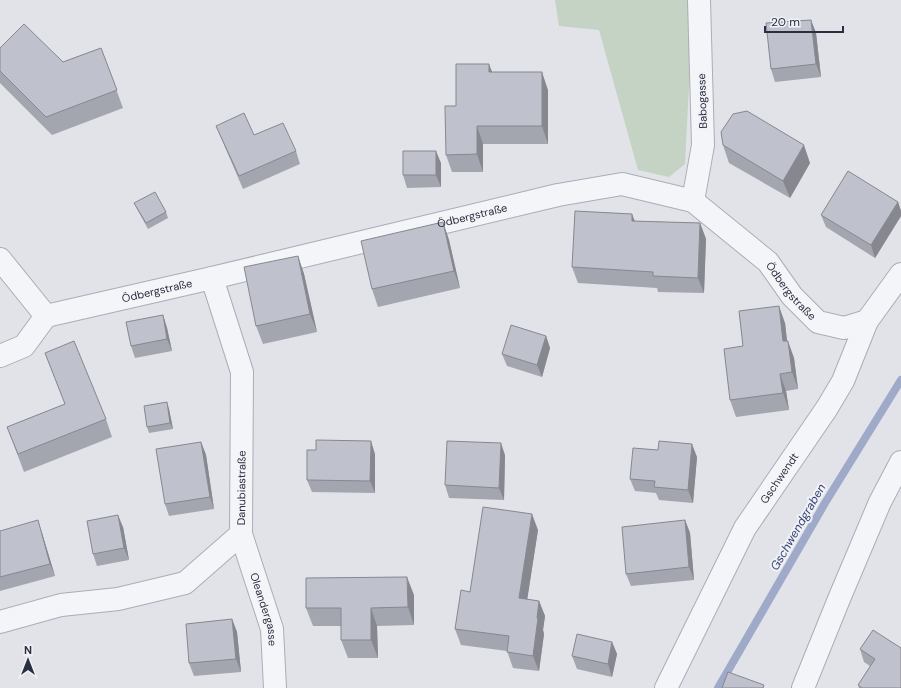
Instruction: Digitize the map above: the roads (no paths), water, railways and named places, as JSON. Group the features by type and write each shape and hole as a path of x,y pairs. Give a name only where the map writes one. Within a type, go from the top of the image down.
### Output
{"street":[{"name":"Babogasse","path":"693,201 703,145 699,0"},
{"name":"Ödbergstraße","path":"46,316 558,195 622,184 693,201 768,262 792,296 818,322 844,328 867,321"},
{"path":"0,259 46,316 24,346 0,356"},
{"name":"Gschwendt","path":"666,688 745,528 827,408 843,381 867,321 901,274"},
{"name":"Danubiastraße","path":"0,622 61,605 118,600 185,583 241,534 242,372 212,278"},
{"path":"803,688 838,599 877,509 901,462"},
{"name":"Oleandergasse","path":"241,534 272,629 275,688"}],"waterway":[{"name":"Gschwendgraben","path":"718,688 825,503 901,380"}]}
